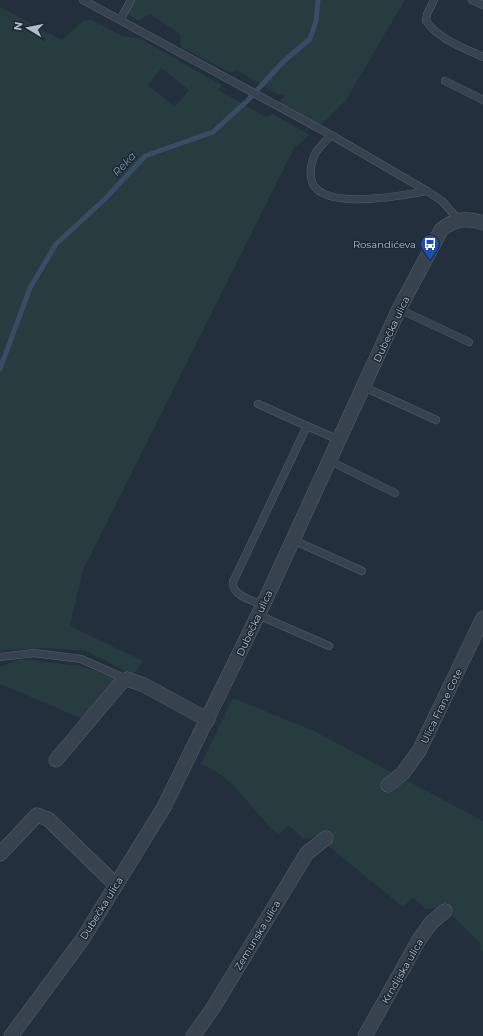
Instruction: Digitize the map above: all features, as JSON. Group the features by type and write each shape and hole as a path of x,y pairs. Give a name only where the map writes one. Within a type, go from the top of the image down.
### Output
{"street":[{"path":"458,220 483,223"},
{"name":"Dubečka ulica","path":"11,1036 82,940 164,807 208,720 260,610 399,309 441,230 449,223 458,220"},
{"name":"Ulica Frane Cote","path":"388,785 403,773 419,751 483,618"},
{"path":"56,760 120,684 127,679 144,685 208,720"},
{"path":"0,854 37,815 48,819 116,885"},
{"name":"Zemunska ulica","path":"193,1036 213,1008 308,853 326,838"},
{"name":"Krndijska ulica","path":"365,1036 420,938 431,923 445,911"}],"lane":[{"path":"82,0 331,135 427,191 442,201 458,220"},
{"path":"120,20 131,0"},
{"path":"434,0 427,14 426,21 431,27 440,36 483,57"},
{"path":"472,0 483,5"},
{"path":"445,81 483,100"},
{"path":"331,135 315,155 310,172 312,183 320,192 332,196 352,199 380,199 427,191"},
{"path":"399,309 469,342"},
{"path":"364,387 436,420"},
{"path":"258,404 338,440"},
{"path":"307,426 233,582 233,588 236,593 260,610 329,646"},
{"path":"330,461 395,493"},
{"path":"293,540 362,571"},
{"path":"0,657 34,653 81,659 127,679"}],"green space":[{"path":"135,0 405,0 346,100 320,126 281,104 280,101 285,95 277,94 237,70 231,73 181,47 180,34 150,14 138,21 127,14"},
{"path":"0,7 62,40 83,21 92,20 122,36 141,39 221,85 218,90 266,117 273,114 310,135 294,148 83,570 70,626 143,661 133,675 86,651 46,648 5,650 0,653","holes":["161,68 189,90 175,107 148,85"]},
{"path":"20,659 81,666 117,678 83,719 0,684 0,667"},
{"path":"233,698 312,730 483,821 483,952 479,949 482,945 441,905 438,908 426,909 413,897 403,907 315,835 311,838 304,839 288,825 279,835 225,778 214,770 201,764"}],"waterway":[{"name":"Reka","path":"0,369 30,288 56,244 105,199 145,156 213,132 247,101 284,61 310,39 316,21 318,0"}],"place":[{"name":"Rosandićeva","path":"430,261"}]}
